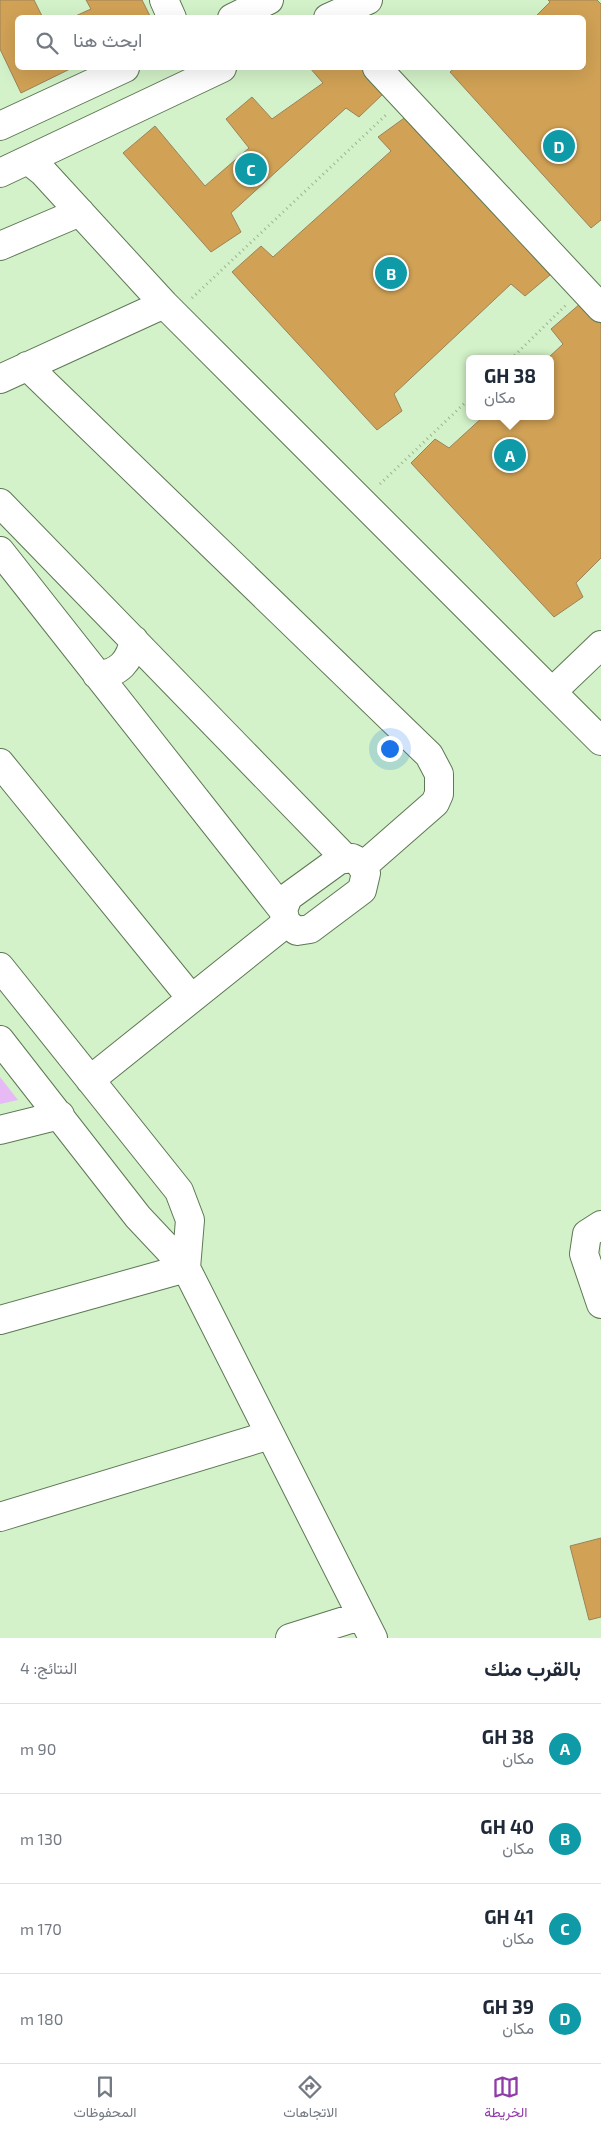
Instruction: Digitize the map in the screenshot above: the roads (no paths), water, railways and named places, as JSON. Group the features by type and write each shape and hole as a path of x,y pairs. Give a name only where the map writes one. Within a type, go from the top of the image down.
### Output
{"street":[{"path":"164,0 171,15"},
{"path":"238,15 269,0"},
{"path":"335,15 368,0"},
{"path":"1,123 120,70"},
{"path":"0,173 218,70"},
{"path":"379,70 592,298"},
{"path":"28,160 43,172 170,310 601,741"},
{"path":"0,246 80,212"},
{"path":"0,379 27,366 170,310"},
{"path":"27,366 429,755 435,764 440,784 435,803 354,862 339,860 288,897 284,916 191,998 90,1080"},
{"path":"0,503 354,862 366,881 362,890 310,930 297,930 284,916 0,551"},
{"path":"67,638 70,623 80,612 97,609 105,611"},
{"path":"97,675 105,674 121,667 128,660 134,640"},
{"path":"553,691 601,645"},
{"path":"0,763 191,998"},
{"path":"0,967 179,1190 190,1220 186,1268"},
{"path":"0,1040 138,1217 186,1268 367,1627 290,1638"},
{"path":"0,1130 60,1115"},
{"path":"601,1225 587,1234 584,1254 601,1304"},
{"path":"0,1320 186,1268"},
{"path":"0,1517 270,1435"}],"place":[{"name":"GH 39","path":"559,146"},
{"name":"GH 41","path":"251,169"},
{"name":"GH 40","path":"391,273"},
{"name":"GH 38","path":"510,455"}]}
